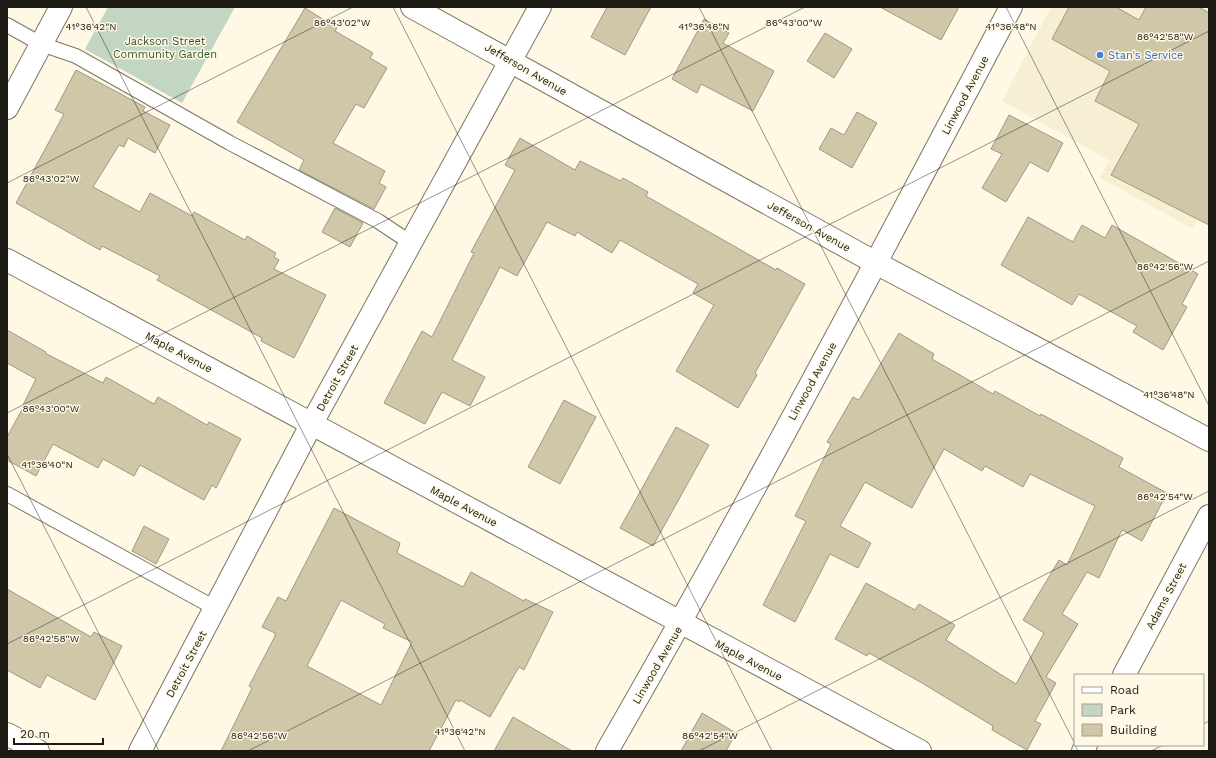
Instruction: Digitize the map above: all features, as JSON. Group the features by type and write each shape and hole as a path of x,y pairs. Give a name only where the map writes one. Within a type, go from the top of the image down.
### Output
{"street":[{"path":"7,108 61,7"},
{"name":"Jefferson Avenue","path":"412,7 876,263 1209,440"},
{"name":"Detroit Street","path":"140,751 312,423 540,7"},
{"name":"Linwood Avenue","path":"607,751 680,624 876,263 1011,7"},
{"name":"Maple Avenue","path":"7,260 312,423 680,624 920,751"},
{"name":"Adams Street","path":"1125,674 1209,516"},
{"path":"7,734 38,751"}],"lane":[{"path":"7,25 42,44 76,56 230,143 378,221 411,244"},
{"path":"7,494 215,608"}],"shaded area":[{"path":"1051,7 1209,7 1209,199 1193,229 1100,178 1109,160 1002,101"}],"green space":[{"name":"Jackson Street Community Garden","path":"108,7 235,7 182,103 85,49"}],"building":[{"path":"607,7 651,7 625,55 591,37"},
{"path":"880,7 959,7 941,40"},
{"path":"1069,7 1116,7 1139,20 1146,7 1199,7 1209,13 1209,225 1111,175 1139,124 1095,101 1110,71 1052,39"},
{"path":"305,8 337,28 335,31 373,53 370,58 387,68 364,108 356,104 333,143 385,171 379,183 386,187 374,209 299,170 304,160 237,122"},
{"path":"704,19 729,33 723,43 774,71 753,111 701,84 697,93 672,79"},
{"path":"825,33 852,49 834,78 807,61"},
{"path":"76,70 145,107 143,111 170,125 155,153 128,138 124,147 119,145 93,187 140,212 150,193 192,216 194,212 245,240 247,236 276,253 274,257 279,260 274,269 326,295 294,358 261,341 262,338 157,280 160,276 102,246 100,250 16,203 64,114 55,110"},
{"path":"857,112 877,123 852,168 819,149 831,128 844,135"},
{"path":"1009,115 1063,143 1048,172 1030,162 1006,202 982,188 1002,154 991,149"},
{"path":"520,138 575,170 580,161 621,181 623,178 648,192 646,196 776,270 777,268 805,284 755,373 757,375 738,408 676,371 714,305 693,293 698,284 620,240 612,253 577,232 575,236 547,222 517,276 500,267 452,360 485,377 470,406 442,392 425,424 384,403 422,331 432,337 474,253 471,252 515,170 505,165"},
{"path":"335,208 363,223 350,247 322,232"},
{"path":"1028,217 1073,242 1082,225 1105,238 1112,225 1198,274 1182,304 1187,307 1163,350 1133,332 1137,326 1079,294 1072,305 1001,265"},
{"path":"7,330 46,352 45,353 103,383 106,377 154,404 158,397 207,425 209,422 241,439 216,488 212,485 204,500 140,465 134,476 103,459 98,468 53,444 36,476 7,460 7,437 24,406 23,405 36,379 7,363"},
{"path":"899,333 934,354 932,359 993,394 995,391 1040,416 1041,414 1123,458 1119,467 1167,493 1142,541 1122,530 1099,578 1087,572 1062,614 1078,624 1046,677 1056,683 1035,721 1041,724 1027,750 992,730 993,726 922,683 869,653 867,656 835,639 866,583 915,610 919,604 955,625 946,640 1016,684 1044,633 1023,620 1059,560 1067,565 1095,506 1030,474 1023,487 985,466 982,471 944,449 912,508 865,482 840,526 871,543 858,568 830,554 795,622 763,605 806,521 795,516 831,444 827,442 853,397 859,400"},
{"path":"564,400 596,417 560,484 528,467"},
{"path":"676,427 709,445 653,546 620,528"},
{"path":"334,508 400,543 397,553 463,587 471,572 524,601 525,599 553,612 524,670 519,667 490,717 460,700 459,702 456,700 429,751 221,751 252,688 249,686 275,636 275,633 262,627 278,597 286,601","holes":["341,600 385,624 383,628 412,642 381,705 307,666"]},
{"path":"144,526 169,539 156,564 132,551"},
{"path":"7,589 91,637 94,632 122,646 95,700 47,675 40,688 7,670"},
{"path":"702,713 736,733 726,751 681,751"},
{"path":"513,717 572,751 494,751"}],"place":[{"name":"Stan's Service","path":"1100,55"}]}
